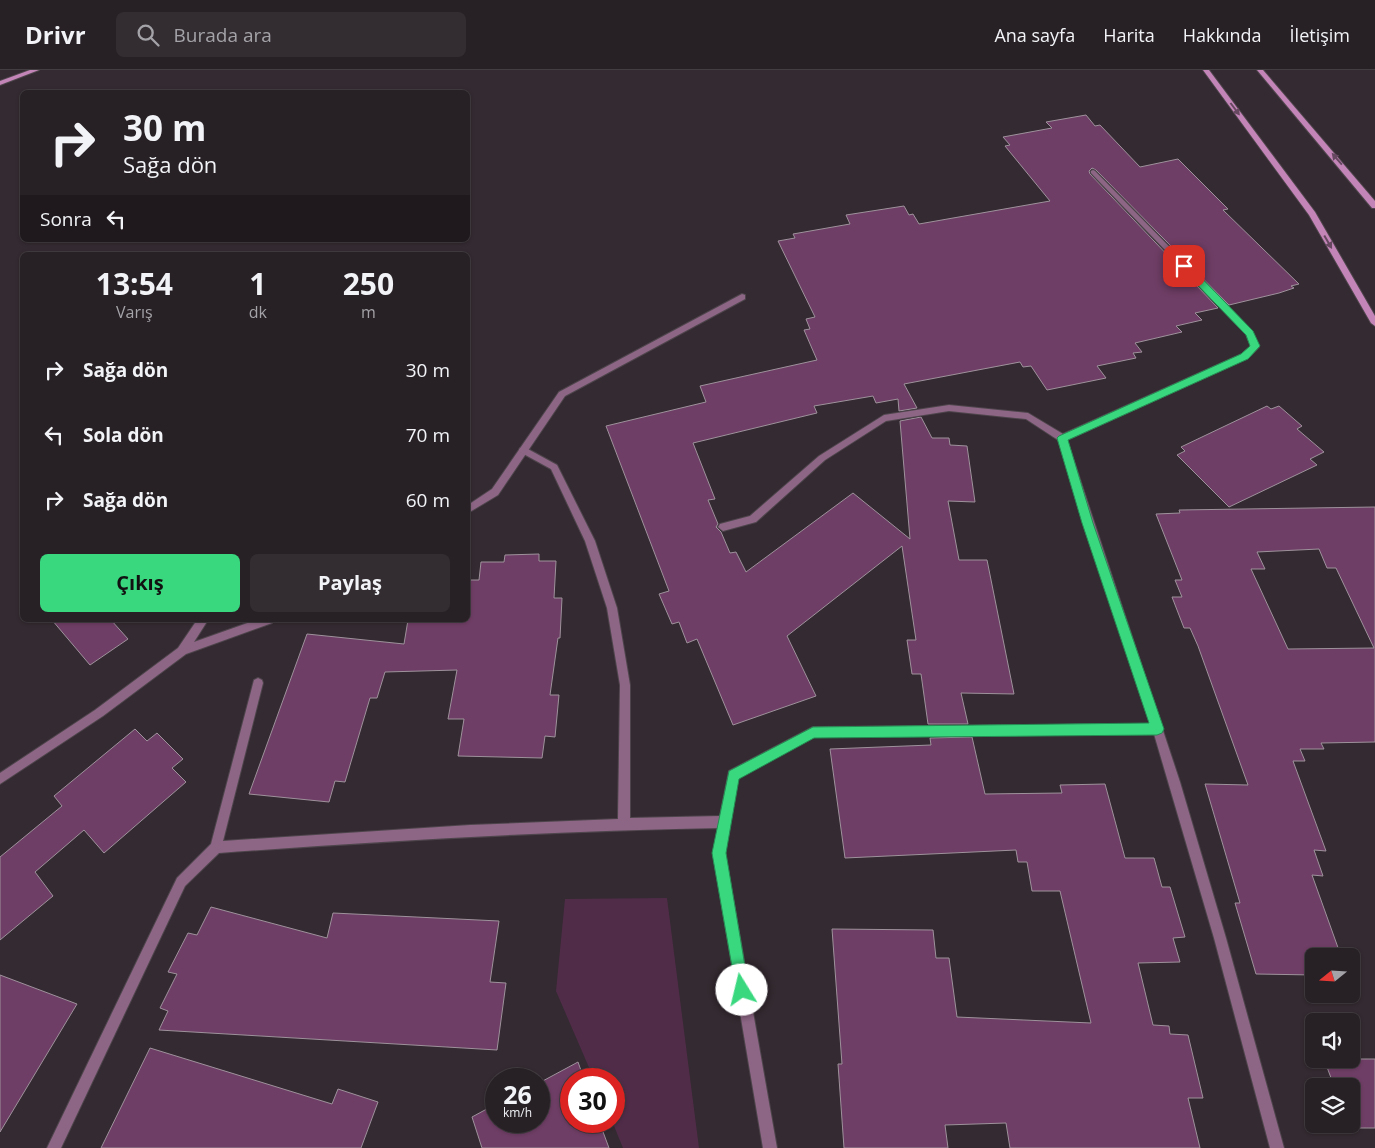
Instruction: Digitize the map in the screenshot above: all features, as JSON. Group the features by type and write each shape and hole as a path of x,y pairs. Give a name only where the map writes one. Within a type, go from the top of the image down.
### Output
{"main road":[{"path":"0,83 36,70"},
{"path":"1206,70 1312,214 1375,322"},
{"path":"1260,70 1375,206"}],"street":[{"path":"1062,438 1245,356 1255,346 1250,333 1094,172"},
{"path":"470,508 495,492 562,394 742,297"},
{"path":"723,527 753,519 822,458 884,418 949,408 1028,416 1062,438 1087,523 1157,729 1239,1006 1277,1148"},
{"path":"523,450 554,467 590,541 612,608 625,685 624,823"},
{"path":"182,651 201,622"},
{"path":"0,779 99,712 182,651 262,622"},
{"path":"54,1148 181,882 216,847 258,683"},
{"path":"770,1148 719,853 733,775 813,732 1157,729"},
{"path":"216,847 440,831 624,823 725,822"}],"shaded area":[{"path":"667,898 699,1148 623,1148 617,1133 625,1133 625,1068 589,1068 556,991 565,899"}],"building":[{"path":"1086,115 1095,126 1100,125 1140,167 1178,159 1228,209 1223,210 1299,284 1291,286 1294,288 1279,293 1229,305 1092,168 1089,171 1090,174 1218,308 1195,313 1202,320 1176,326 1182,332 1135,343 1142,352 1133,353 1136,358 1097,366 1106,378 1047,390 1031,366 1023,367 1020,362 904,384 917,408 899,411 898,399 876,403 873,396 814,406 817,413 693,443 715,499 708,500 718,524 716,527 721,532 730,553 736,552 746,572 853,493 910,539 900,421 921,417 932,438 949,438 950,445 967,446 975,502 948,501 959,560 987,560 1014,694 961,693 968,724 928,724 921,674 912,674 907,640 916,640 902,546 787,636 816,696 733,725 697,639 687,643 679,622 672,624 659,594 669,591 606,426 706,402 700,386 817,360 804,330 810,329 806,319 815,317 778,241 795,238 793,234 850,224 846,215 904,206 909,215 913,214 919,224 1050,201 1005,146 1010,145 1003,137 1052,128 1046,122"},
{"path":"1267,406 1271,409 1279,406 1302,426 1297,429 1324,452 1310,459 1317,465 1229,507 1177,455 1185,451 1181,447"},
{"path":"1375,507 1375,742 1321,743 1324,749 1300,749 1305,761 1293,761 1326,851 1314,850 1323,876 1312,875 1338,948 1305,948 1305,975 1256,974 1235,903 1240,903 1205,784 1248,785 1198,646 1190,628 1184,628 1172,597 1182,597 1175,580 1182,580 1156,514 1180,513 1179,510","holes":["1319,549 1327,568 1336,568 1374,648 1288,649 1251,569 1265,569 1257,552"]},
{"path":"539,554 539,561 556,561 554,598 562,598 560,638 558,638 550,695 559,695 555,737 545,736 542,758 458,756 464,719 448,719 457,670 385,672 377,698 370,698 345,782 335,781 329,802 249,794 307,634 404,644 408,622 470,622 470,580 479,580 481,562 504,562 505,555"},
{"path":"54,622 113,622 128,639 90,665"},
{"path":"135,729 147,741 157,733 183,759 172,768 186,782 104,853 84,830 35,872 53,896 0,940 0,857 62,806 54,796"},
{"path":"972,737 985,794 1062,793 1060,785 1105,784 1125,858 1154,858 1162,887 1170,887 1185,937 1173,938 1180,962 1138,963 1153,1025 1169,1026 1170,1034 1188,1035 1203,1098 1188,1098 1200,1148 1010,1148 1006,1123 945,1125 948,1148 844,1148 838,1064 842,1064 832,929 933,930 936,958 949,958 957,1017 1091,1023 1060,891 1032,891 1027,862 1018,862 1016,850 845,858 830,749 931,745 930,738"},
{"path":"211,907 327,938 333,913 499,921 490,982 506,983 497,1050 159,1030 168,1011 160,1008 177,974 168,972 188,933 197,935"},
{"path":"0,975 77,1004 0,1132"},
{"path":"150,1048 332,1104 338,1089 378,1102 361,1148 101,1148"},
{"path":"1360,1059 1375,1059 1375,1128 1360,1128 1360,1078 1331,1078 1327,1068 1360,1068"},
{"path":"578,1062 580,1068 567,1068"},
{"path":"560,1072 560,1133 603,1133 609,1148 482,1148 472,1117 485,1110 485,1133 550,1133 550,1077"}],"route":[{"path":"742,990 719,853 733,775 813,732 1157,729 1087,523 1062,438 1245,356 1255,346 1250,333 1184,266"}]}
